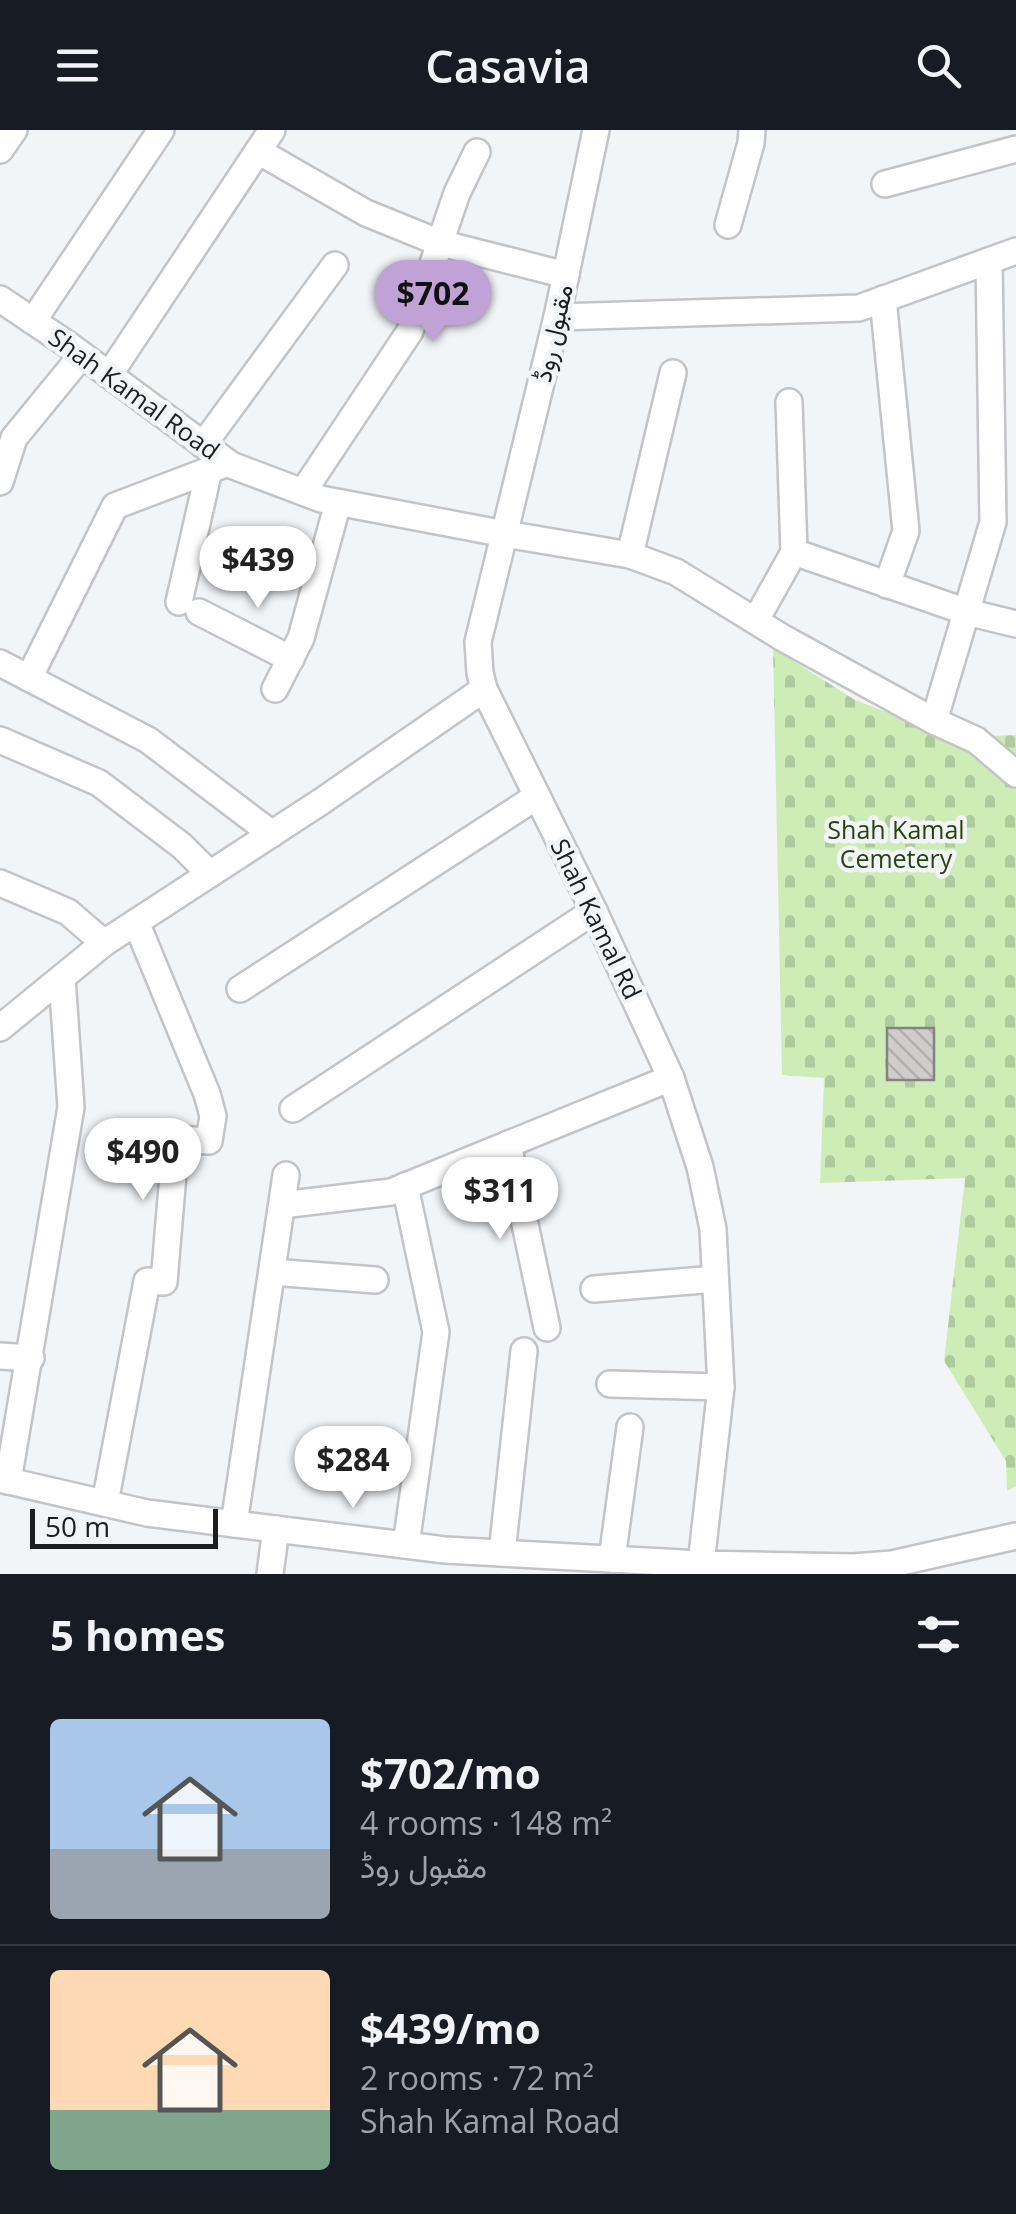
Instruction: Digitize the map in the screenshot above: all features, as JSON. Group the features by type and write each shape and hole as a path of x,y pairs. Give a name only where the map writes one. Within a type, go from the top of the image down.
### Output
{"street":[{"path":"0,150 14,130"},
{"path":"33,321 161,130"},
{"name":"مقبول روڈ","path":"505,534 557,318 596,130"},
{"path":"728,225 752,130"},
{"path":"109,375 265,140 366,213 440,243 566,275"},
{"path":"884,184 1016,149"},
{"path":"303,492 410,331 476,152"},
{"path":"557,318 860,308 1016,252"},
{"path":"934,722 993,522 988,261"},
{"path":"291,659 189,607 213,459 335,266"},
{"name":"Shah Kamal Road","path":"0,299 109,375 213,459 338,502 505,534"},
{"path":"883,299 906,530 887,585"},
{"path":"0,482 14,438 82,355"},
{"path":"630,555 673,373"},
{"path":"756,620 794,552 789,402"},
{"path":"29,678 115,506 213,459"},
{"path":"275,689 301,638 338,502"},
{"path":"505,534 630,555 676,572 783,638 934,722 976,740 1016,774"},
{"name":"Shah Kamal Rd","path":"505,534 478,642 484,689 672,1078 700,1167 712,1229 721,1386 701,1564"},
{"path":"794,552 967,612 1016,624"},
{"path":"0,663 148,740 272,834"},
{"path":"0,1028 104,943 484,689"},
{"path":"0,740 98,783 182,846 210,874"},
{"path":"240,989 536,797"},
{"path":"0,883 68,912 104,943"},
{"path":"293,1109 594,911"},
{"path":"105,1503 147,1281 164,1282 176,1139 209,1141 213,1116 136,922"},
{"path":"62,978 71,1107 31,1358 4,1480 147,1513 406,1545 612,1559 649,1568 701,1564 829,1570 892,1564 1016,1536"},
{"path":"282,1205 391,1192 672,1078"},
{"path":"508,1144 546,1328"},
{"path":"234,1524 286,1175"},
{"path":"405,1186 436,1332 406,1545"},
{"path":"272,1272 374,1280"},
{"path":"594,1290 715,1279"},
{"path":"502,1553 524,1350"},
{"path":"0,1356 31,1358"},
{"path":"610,1384 721,1386"},
{"path":"612,1559 630,1426"},
{"path":"270,1574 276,1529"}],"green space":[{"name":"Shah Kamal Cemetery","path":"773,648 855,700 933,730 955,737 1016,735 1016,1486 1007,1491 1006,1461 944,1361 965,1178 820,1183 824,1078 782,1075"}],"building":[{"path":"887,1028 934,1028 934,1080 887,1080"}]}
